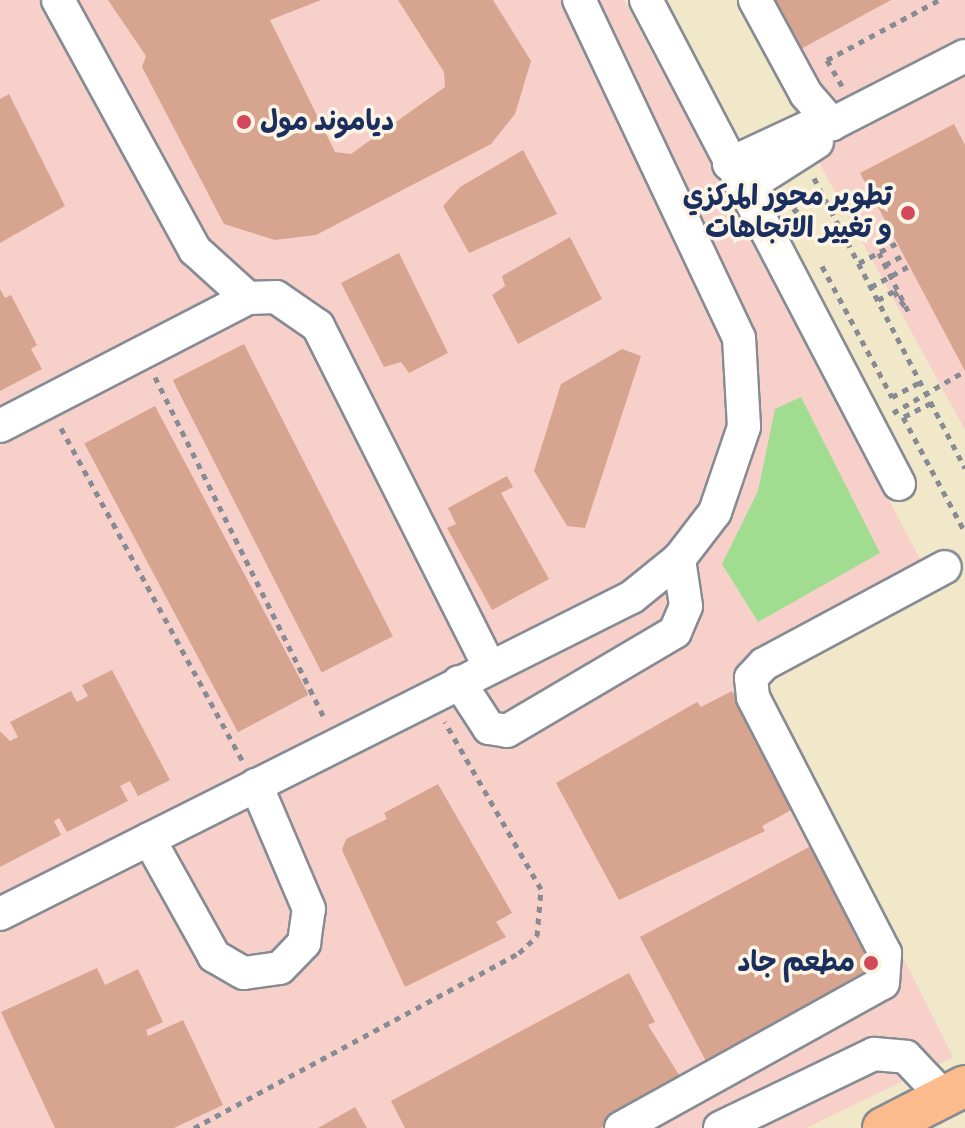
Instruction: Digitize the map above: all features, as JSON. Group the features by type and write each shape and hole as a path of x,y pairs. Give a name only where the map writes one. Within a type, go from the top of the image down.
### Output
{"main road":[{"path":"883,1128 954,1091"}],"street":[{"path":"58,0 170,214 222,281 248,298"},
{"path":"0,914 489,666 632,597 679,559 715,512 738,457 745,368 730,310 579,0"},
{"path":"646,0 735,177 899,484"},
{"path":"755,0 806,94 844,118"},
{"path":"735,177 801,152 844,118 965,56"},
{"path":"735,177 813,125 844,118"},
{"path":"0,426 141,347 248,298 276,297 318,326 489,666"},
{"path":"445,690 489,728 507,731 675,632 686,606 679,559"},
{"path":"621,1128 883,983 885,953 753,697 751,678 764,664 945,567"},
{"path":"149,839 214,956 244,973 280,968 304,943 309,909 256,785"},
{"path":"720,1128 874,1054 906,1057 954,1091"}],"path":[{"path":"844,118 827,60 939,0"},
{"path":"801,152 965,468"},
{"path":"798,221 791,207 821,191"},
{"path":"859,263 897,243"},
{"path":"878,300 894,291 908,311 879,253"},
{"path":"885,265 904,255"},
{"path":"820,261 892,397 920,382"},
{"path":"871,287 909,266"},
{"path":"141,347 338,744"},
{"path":"907,405 965,371"},
{"path":"46,402 256,785"},
{"path":"931,403 903,417 965,532"},
{"path":"194,1128 519,953 537,936 541,889 445,690"}],"shaded area":[{"path":"0,0 624,0 935,587 762,676 953,1057 806,1128 0,1128"},
{"name":"تطوير محور المركزي و تغيير الاتجاهات","path":"740,0 965,0 965,430 823,170"}],"green space":[{"path":"801,397 880,553 758,622 722,564 758,491 775,409"}],"building":[{"name":"دياموند مول","path":"108,0 321,0 270,20 335,152 351,154 445,87 444,72 398,0 493,0 531,61 515,114 491,144 316,235 275,240 224,224 142,67 146,56"},
{"path":"771,0 891,0 799,50"},
{"path":"9,94 65,206 0,243 0,99"},
{"path":"954,124 965,145 965,371 860,173"},
{"path":"523,150 557,214 469,253 443,206 460,187"},
{"path":"570,237 602,299 518,344 492,295 505,286 502,276"},
{"path":"399,253 448,353 409,373 401,362 384,367 341,283"},
{"path":"0,289 5,298 11,295 37,345 31,349 42,369 0,391"},
{"path":"244,344 393,636 322,673 173,380"},
{"path":"622,349 641,356 585,528 567,526 534,471 561,384"},
{"path":"155,406 309,695 238,732 84,444"},
{"path":"507,476 513,487 501,493 549,579 492,610 447,528 456,524 448,508"},
{"path":"112,670 170,780 138,796 130,781 120,786 128,801 67,832 59,818 54,821 61,835 0,867 0,731 10,741 18,737 10,722 71,691 77,702 88,696 82,685"},
{"path":"732,691 795,808 762,826 765,831 619,900 556,783 697,702 701,707"},
{"path":"438,784 512,913 496,922 506,937 405,987 342,850 346,839 387,819 384,813"},
{"path":"813,845 879,969 706,1062 640,937"},
{"path":"97,968 105,985 138,969 163,1022 146,1030 148,1036 183,1020 223,1105 174,1128 55,1128 1,1012"},
{"path":"629,973 655,1022 648,1025 684,1083 601,1128 405,1128 391,1101"},
{"path":"355,1107 367,1128 318,1128"}],"place":[{"name":"دياموند مول","path":"244,122"},
{"name":"تطوير محور المركزي و تغيير الاتجاهات","path":"908,213"},
{"name":"مطعم جاد","path":"871,963"}]}
